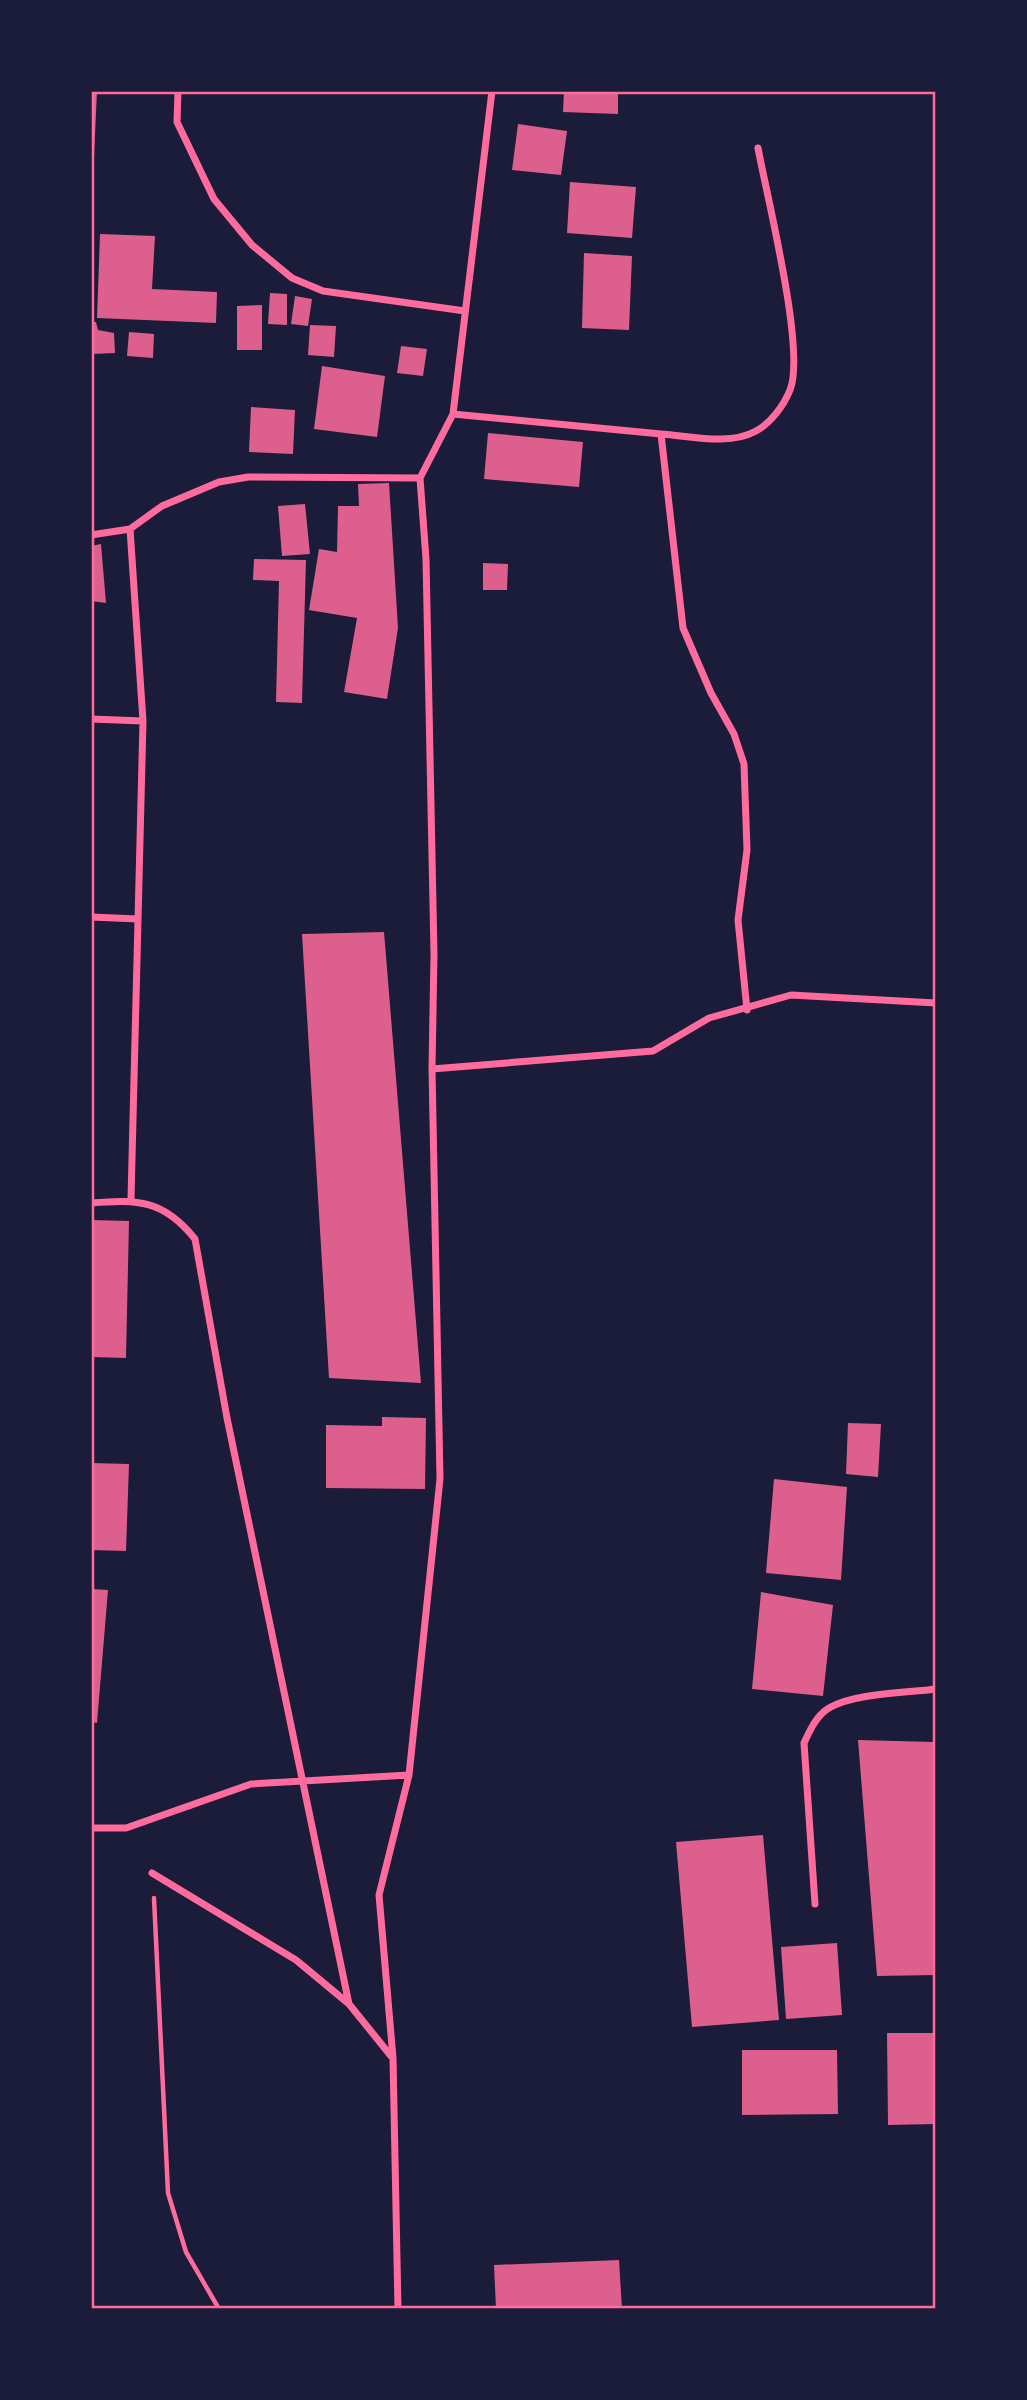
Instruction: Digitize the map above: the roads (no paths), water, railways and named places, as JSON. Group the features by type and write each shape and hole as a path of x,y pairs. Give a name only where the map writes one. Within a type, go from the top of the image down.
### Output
{"street":[{"path":"178,91 177,122 214,199 252,245 292,278 323,291 465,311"},
{"path":"398,2309 393,2058 379,1895 409,1775 440,1479 426,559 419,478 453,415 489,139 492,91"},
{"path":"453,415 730,439 756,431 777,412 791,389 795,347 758,148"},
{"path":"661,434 683,628 711,693 734,734 744,764 747,850 738,920 747,1010"},
{"path":"91,535 130,529 162,506 228,480 248,477 419,478"},
{"path":"130,529 143,721 131,1199"},
{"path":"91,719 143,721"},
{"path":"91,917 138,919"},
{"path":"432,1069 653,1051 709,1018 747,1010 791,995 936,1003"},
{"path":"91,1203 131,1199 153,1205 180,1220 195,1239 230,1432 349,2004"},
{"path":"815,1904 804,1743 814,1721 827,1709 844,1701 936,1689"},
{"path":"91,1828 126,1828 251,1784 409,1775"},
{"path":"152,1873 296,1960 349,2004 393,2058"}]}
